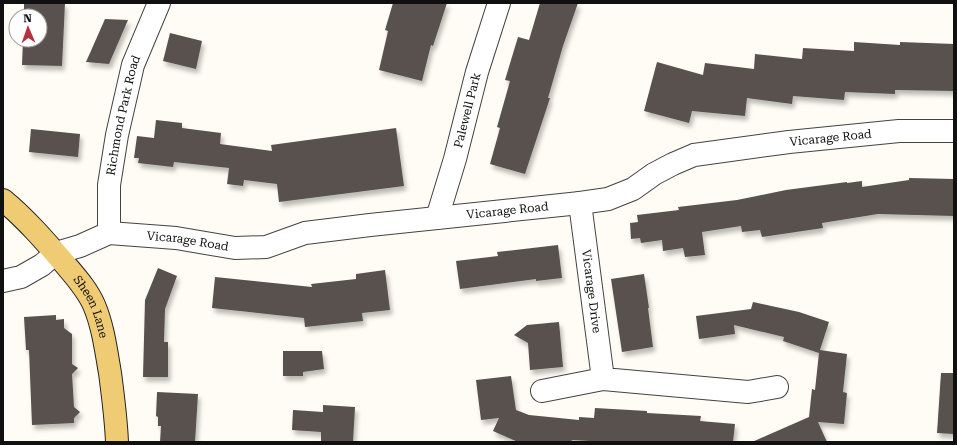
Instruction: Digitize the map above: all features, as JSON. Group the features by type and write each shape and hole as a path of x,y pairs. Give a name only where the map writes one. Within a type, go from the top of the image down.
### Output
{"main road":[{"name":"Sheen Lane","path":"3,200 22,216 56,253 85,289 94,305 102,327 116,413 117,442"}],"street":[{"name":"Richmond Park Road","path":"109,233 109,186 117,135 133,65 159,3"},
{"name":"Palewell Park","path":"437,218 455,159 477,72 499,3"},
{"name":"Vicarage Road","path":"56,253 80,246 109,233 176,238 235,248 266,247 305,233 608,199 633,189 654,174 694,155 789,142 899,131 954,131"},
{"name":"Vicarage Drive","path":"580,203 603,379"},
{"path":"3,281 21,277 42,265 56,253"},
{"path":"542,391 603,379 748,392 777,387"}],"building":[{"path":"24,3 65,3 62,66 22,65 23,48 48,48 48,8 24,8"},
{"path":"393,3 447,3 433,46 431,45 422,81 379,70 388,31 385,30"},
{"path":"540,3 578,3 563,46 548,98 550,98 525,174 490,164 500,128 497,127 510,81 505,80 518,37 529,40"},
{"path":"105,19 128,20 109,64 86,62"},
{"path":"170,33 202,41 196,69 163,61"},
{"path":"854,42 900,45 900,42 954,44 954,91 895,90 895,94 845,92 844,100 793,96 792,104 747,98 745,116 692,111 689,123 644,111 657,62 703,75 705,63 754,69 755,54 802,59 803,48 854,51"},
{"path":"156,120 182,123 182,128 221,133 220,144 272,151 271,145 396,128 404,186 279,202 277,184 244,180 243,186 227,184 229,168 174,162 173,167 138,163 139,158 134,158 137,136 154,138"},
{"path":"31,129 80,134 78,157 29,152"},
{"path":"909,178 954,179 954,216 878,214 822,223 823,228 762,237 760,230 742,232 741,226 702,232 705,255 685,257 683,248 663,251 662,240 641,243 640,238 631,239 630,223 638,222 637,215 679,210 678,207 737,200 786,190 862,181 862,187 909,180"},
{"path":"558,245 562,278 536,281 536,279 460,289 456,261 498,256 497,252"},
{"path":"158,268 177,276 165,309 164,342 168,342 168,377 143,377 145,300"},
{"path":"385,270 390,310 362,313 363,321 305,327 304,318 212,308 215,277 312,287 311,284 356,279 356,274"},
{"path":"644,274 653,347 622,352 611,279"},
{"path":"753,302 799,312 829,322 820,350 847,354 843,392 847,393 844,424 818,422 827,442 752,442 809,417 812,389 815,390 819,353 783,341 784,337 734,325 735,334 699,339 696,316 751,309"},
{"path":"56,315 56,320 64,319 64,328 72,334 72,364 78,368 72,374 74,407 80,412 74,418 74,423 32,425 29,350 26,350 24,317"},
{"path":"559,322 563,367 530,370 528,343 514,335 527,325"},
{"path":"283,351 322,351 324,369 303,372 303,376 283,376"},
{"path":"941,373 954,373 954,434 937,433"},
{"path":"511,376 516,410 529,415 579,420 579,417 594,418 595,408 701,416 700,421 735,424 733,442 608,442 572,440 571,442 518,442 493,431 499,418 481,420 476,380"},
{"path":"157,392 198,394 195,442 160,442 161,426 158,426 158,417 156,416"},
{"path":"323,405 355,407 353,442 321,442 321,432 292,430 293,410 323,412"}]}
